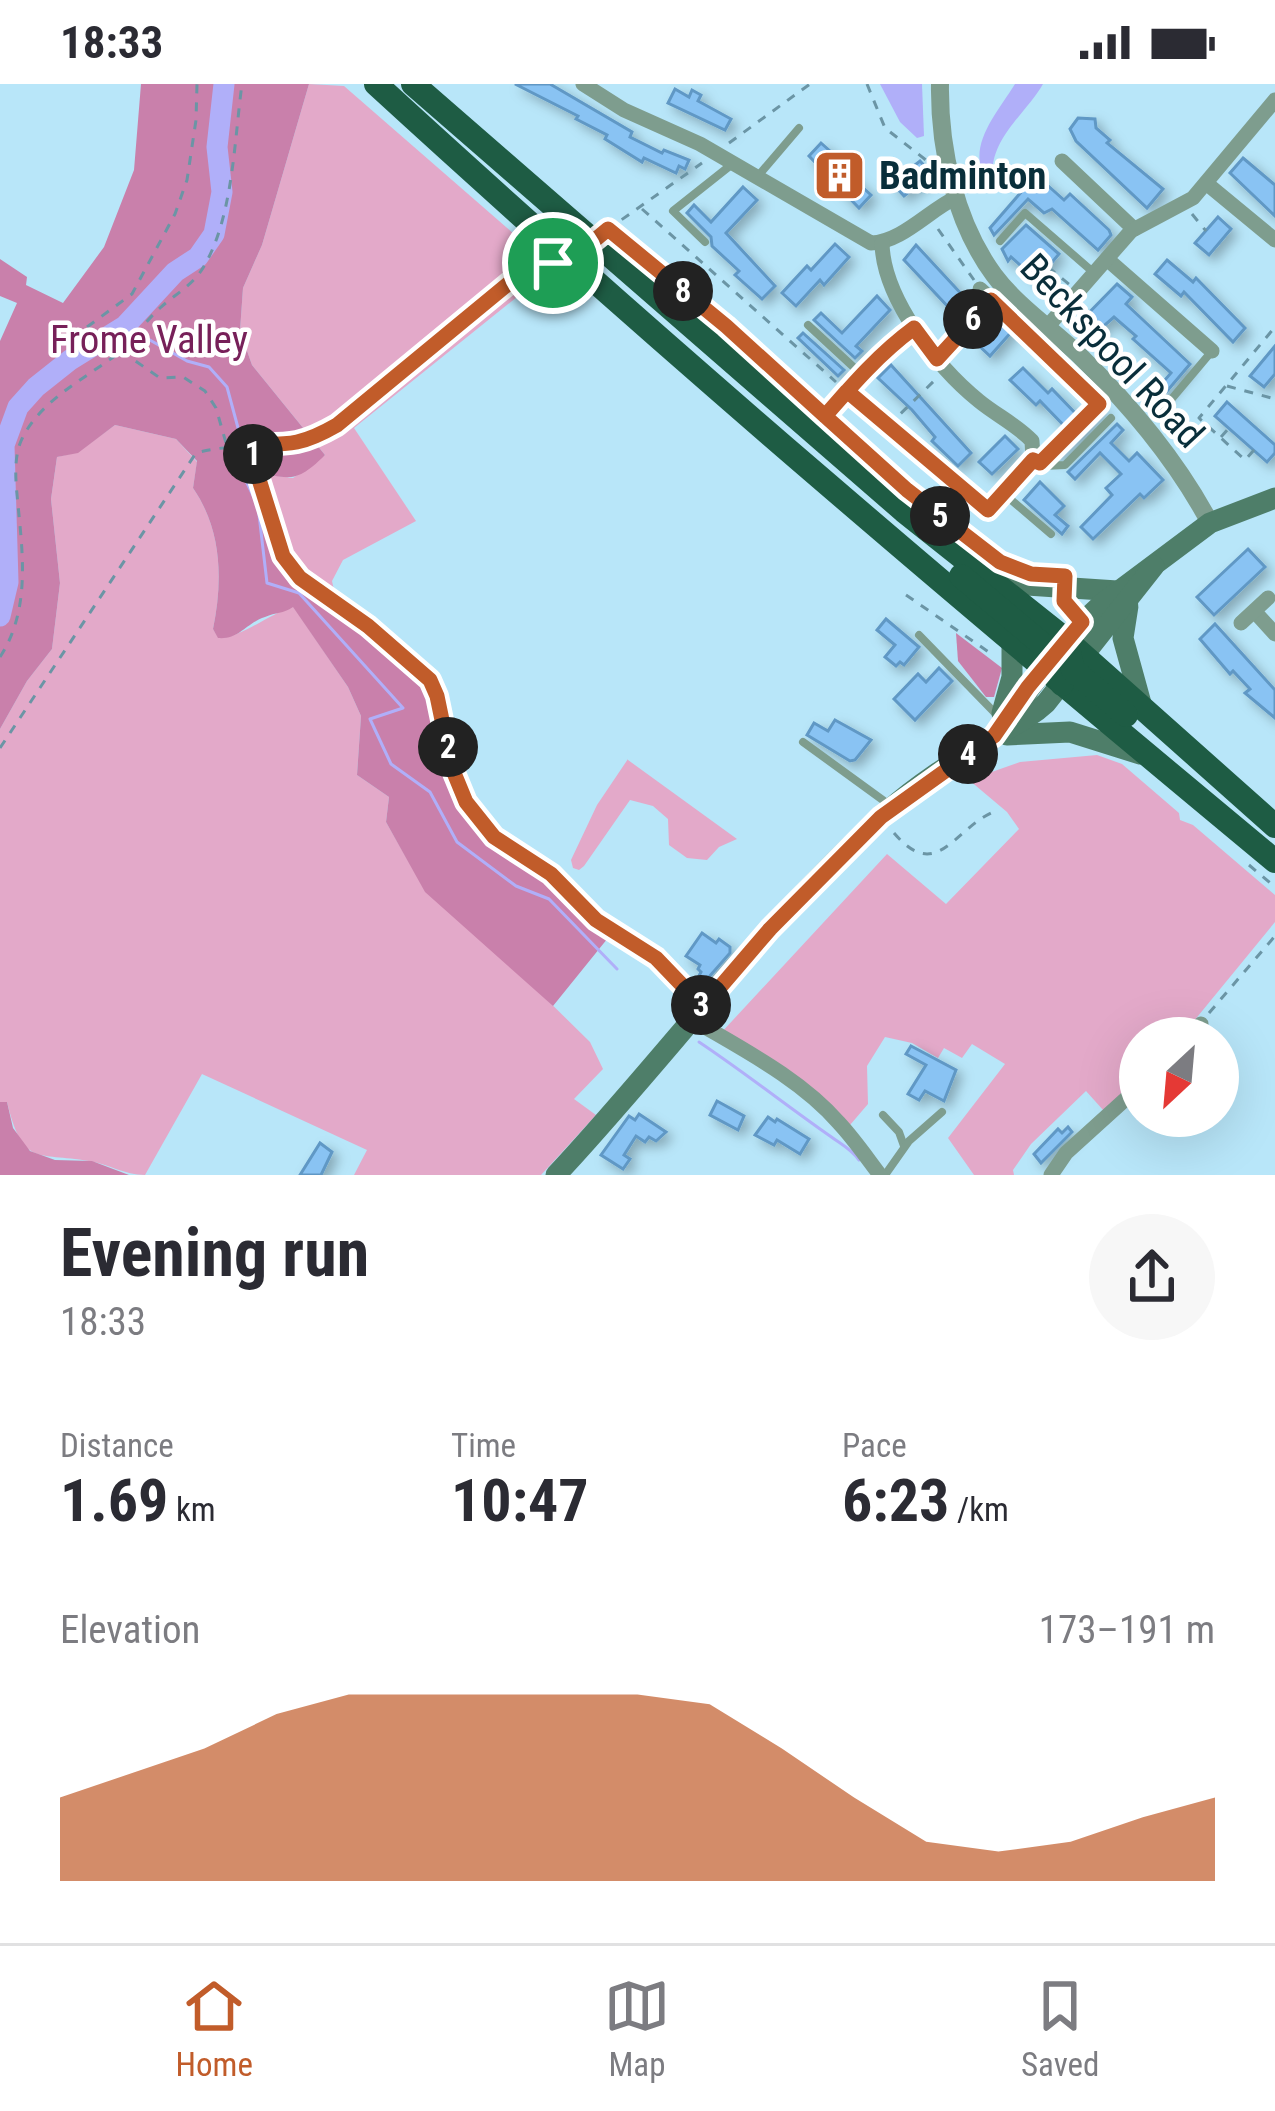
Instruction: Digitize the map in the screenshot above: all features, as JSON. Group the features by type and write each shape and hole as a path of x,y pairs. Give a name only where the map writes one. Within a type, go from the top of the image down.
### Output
{"highway":[{"path":"376,84 1006,652 1064,662 1142,706 1275,826"},
{"path":"413,84 904,511 988,576 1152,758 1275,861"},
{"path":"904,511 947,564 1162,746 1213,810"}],"main road":[{"path":"556,1175 770,929 887,812 997,728 1028,719 1064,662 1154,566 1210,523 1275,498"},
{"path":"988,576 1124,596"},
{"path":"1124,596 1123,631 1142,706"},
{"path":"997,728 1012,677 1006,652"},
{"path":"997,728 1064,731 1152,758"}],"street":[{"path":"583,84 871,243 882,243 941,205"},
{"name":"Beckspool Road","path":"940,84 941,205 972,237 996,277 1140,421 1189,484 1210,523"},
{"path":"1048,326 1134,229 1186,203 1275,100"},
{"path":"1062,160 1134,229"},
{"path":"1206,183 1275,240"},
{"path":"882,243 882,264 914,328 941,364 1032,441 1036,461 988,510"},
{"path":"1107,259 1212,351"},
{"path":"941,364 991,300"},
{"path":"847,391 914,328"},
{"path":"1268,598 1248,617 1275,634"},
{"path":"698,1013 820,1104 882,1175"},
{"path":"1052,1175 1066,1153 1119,1105"}],"lane":[{"path":"757,177 799,128"},
{"path":"705,242 673,211 733,164"},
{"path":"1000,241 1025,213 1094,273"},
{"path":"808,326 862,375"},
{"path":"1164,407 1212,351"},
{"path":"1036,461 1053,467 1065,465 1111,418"},
{"path":"1003,493 1051,534"},
{"path":"919,635 997,728"},
{"path":"803,742 887,812"},
{"path":"882,1175 942,1112"},
{"path":"883,1114 899,1132 904,1148"}],"path":[{"path":"87,326 132,294 175,214 187,180 196,84"},
{"path":"0,657 19,615 23,583 15,477 20,443 40,411 121,351 199,275 218,236 231,186 230,160 242,84"},
{"path":"594,241 810,84"},
{"path":"867,84 885,128 930,163 938,177 941,205 991,300 1099,404 1036,461"},
{"path":"1186,203 1206,231"},
{"path":"640,208 988,510"},
{"path":"622,240 858,445"},
{"path":"0,748 196,453 227,444 296,445 337,425 514,279 535,264 553,263 561,255"},
{"path":"1048,267 1078,292"},
{"path":"1254,450 1245,460 1199,418 1275,328"},
{"path":"121,351 160,378 183,377 205,391 216,408 227,444"},
{"path":"1252,355 1261,362"},
{"path":"888,426 941,364"},
{"path":"1226,382 1275,399"},
{"path":"825,416 847,391"},
{"path":"1220,438 1229,428"},
{"path":"254,444 251,466 283,556 300,578 368,626 430,680 452,768 466,802 494,837 551,874 596,920 656,958 698,1013"},
{"path":"906,596 928,614 1006,652"},
{"path":"887,812 911,850 928,856 992,813"},
{"path":"1237,854 1275,887"},
{"path":"1206,1017 1275,936"}],"shaded area":[{"path":"309,84 344,86 553,268 354,428 416,521 343,560 332,581 334,590 319,595 301,582 290,586 285,579 247,472 293,478 325,455 252,365 240,331 243,288 262,245"},
{"path":"115,425 176,439 197,462 193,488 210,521 218,556 213,629 219,638 293,606 348,687 361,716 357,775 389,797 386,822 426,892 590,1042 603,1069 574,1099 596,1115 541,1175 354,1175 367,1150 202,1074 145,1175 44,1156 26,1147 19,1137 7,1102 0,1102 0,729 52,649 60,583 51,499 57,457 78,452"},
{"path":"1097,755 1122,764 1179,813 1180,820 1193,825 1275,895 1275,922 1197,1017 1119,1017 1119,1097 1104,1111 1086,1091 1031,1144 1014,1175 974,1175 948,1138 1005,1064 972,1044 962,1058 944,1048 938,1058 912,1043 885,1037 867,1066 868,1104 850,1125 720,1034 887,854 946,904 1019,829 1007,812 969,780 1020,762"},
{"path":"628,759 737,839 719,847 707,860 687,858 669,845 668,819 653,806 630,800 584,866 573,868 571,860 597,805"}],"green space":[{"name":"Frome Valley","path":"141,84 309,84 262,245 243,288 240,331 252,365 325,455 296,476 247,473 270,528 275,557 290,585 301,582 319,595 334,590 354,613 427,670 441,711 453,790 470,821 494,845 564,892 612,933 553,1006 425,892 386,822 389,797 357,775 361,716 348,687 293,607 218,638 213,629 219,574 215,538 193,488 197,461 176,439 115,425 78,453 57,457 51,499 60,583 52,649 0,729 0,341 17,303 0,296 0,259 27,277 26,285 63,303 104,247 134,170"},
{"path":"956,633 1002,668 994,697 986,697 958,661"},
{"path":"0,1102 7,1102 13,1128 30,1151 55,1160 92,1161 129,1175 0,1175"}],"water":[{"path":"880,84 922,84 924,136 917,138 900,122"},
{"path":"1015,84 1043,84 1002,140 988,183 981,170 981,144"}],"building":[{"path":"515,84 550,84 632,132 630,137 689,160 685,169 679,166 676,173 644,158 642,162 576,119 578,116"},
{"path":"675,89 689,97 692,90 701,95 698,101 731,119 725,130 668,103"},
{"path":"1078,118 1095,119 1096,128 1110,140 1107,143 1163,189 1147,208 1076,141 1070,129"},
{"name":"Badminton","path":"821,143 871,195 859,208 809,156"},
{"path":"1243,158 1275,185 1275,216 1230,173"},
{"name":"Badminton","path":"920,161 932,174 904,196 892,183"},
{"path":"1036,175 1064,200 1070,194 1109,230 1111,235 1098,250 1052,209 1044,213 1028,199 994,235 990,228"},
{"path":"743,187 757,200 726,233 775,286 762,299 735,275 739,271 687,213 694,205 711,222"},
{"path":"1218,217 1231,229 1209,255 1195,243"},
{"path":"1026,225 1059,254 1037,280 1011,257 1008,261 1002,249"},
{"path":"835,244 849,257 796,306 782,293"},
{"path":"916,245 966,299 953,312 904,260"},
{"path":"1167,260 1193,282 1196,278 1245,328 1233,342 1184,292 1181,296 1155,274"},
{"path":"1117,284 1132,297 1126,304 1190,364 1157,403 1150,397 1171,373 1133,339 1136,336 1114,317 1090,338 1076,326"},
{"path":"877,296 890,310 856,346 862,351 855,358 814,320 821,313 842,333"},
{"path":"998,321 1014,329 990,356 977,344"},
{"path":"803,333 844,370 838,376 798,338"},
{"path":"1275,346 1275,374 1264,387 1250,376"},
{"path":"891,365 971,453 958,466 932,441 935,437 912,410 878,378"},
{"path":"1023,368 1084,422 1100,406 1105,412 1061,457 1050,455 1072,434 1040,401 1036,405 1010,380"},
{"path":"1227,402 1275,445 1267,462 1215,416"},
{"path":"1117,424 1123,430 1111,443 1129,461 1137,453 1163,480 1144,498 1140,494 1093,539 1081,527 1112,495 1106,488 1121,474 1100,453 1075,479 1068,472"},
{"path":"1005,436 1018,449 992,474 979,462"},
{"path":"1040,482 1064,506 1055,515 1068,526 1062,534 1024,500"},
{"path":"1248,549 1265,567 1214,615 1197,597"},
{"path":"886,619 919,647 904,665 896,666 885,657 895,645 877,630"},
{"path":"1215,624 1275,690 1275,718 1245,693 1250,689 1200,639"},
{"path":"939,668 952,681 915,720 894,699 918,674 926,682"},
{"path":"835,720 871,740 855,760 807,735 814,723 828,731"},
{"path":"702,933 716,943 719,939 730,947 730,953 694,994 690,992 700,965 686,956"},
{"path":"911,1046 956,1070 944,1101 925,1091 919,1100 908,1094 926,1065 906,1054"},
{"path":"717,1101 744,1116 738,1130 710,1115"},
{"path":"639,1114 666,1132 656,1141 649,1137 645,1142 636,1136 624,1155 630,1159 623,1169 601,1155 629,1116 635,1120"},
{"path":"768,1117 809,1139 800,1154 777,1140 774,1145 755,1135"},
{"path":"1068,1127 1072,1132 1041,1163 1034,1154 1058,1129 1062,1133"},
{"path":"320,1143 332,1152 321,1175 300,1175"}],"waterway":[{"path":"0,616 8,582 4,445 18,407 70,360 125,326 175,272 198,257 214,234 222,192 217,147 224,84"},
{"path":"125,326 187,361 209,367 227,387 241,439 236,460 258,506 267,583 299,593 403,708 370,719 391,764 430,792 457,842 516,886 549,899 617,969"},
{"path":"699,1042 859,1160"}],"place":[{"name":"Badminton","path":"840,176"}],"route":[{"path":"553,263 535,264 514,279 316,438 296,445 254,444 251,466 283,556 300,578 368,626 430,680 452,768 466,802 494,837 551,874 596,920 656,958 703,1007 770,929 881,817 994,736 1082,622 1064,601 1065,576 1031,574 1000,562 907,490 825,416 847,391 890,346 914,328 937,359 991,300 1099,404 1040,463 1033,460 988,510 847,391 825,416 608,229 584,249 569,248 553,263"}]}
